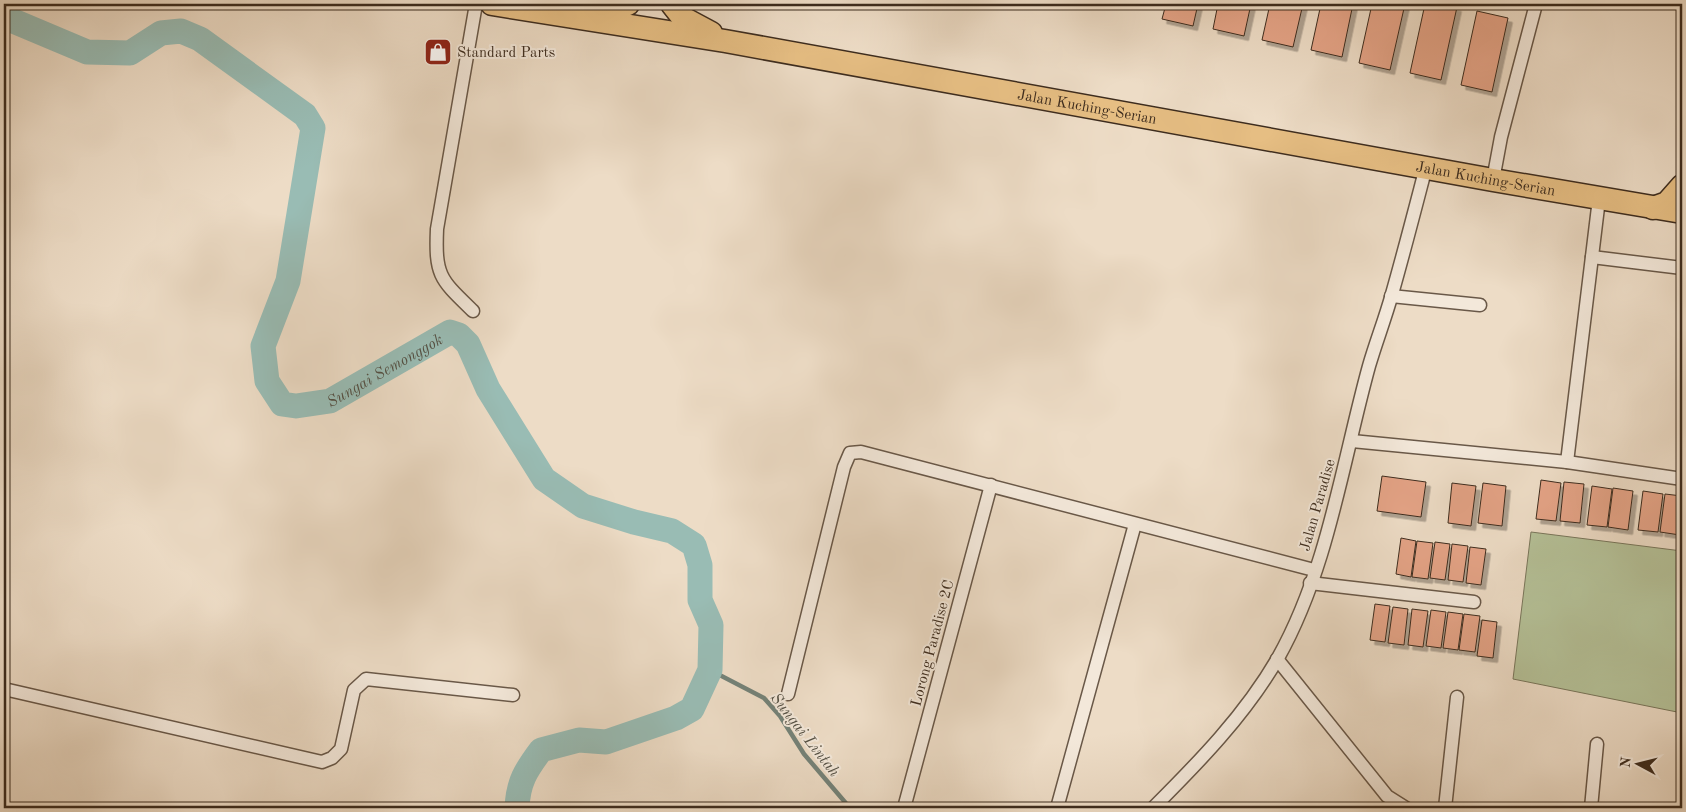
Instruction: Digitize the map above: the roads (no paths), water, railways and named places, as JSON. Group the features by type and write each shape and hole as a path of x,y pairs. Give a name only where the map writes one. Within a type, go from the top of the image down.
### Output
{"highway":[{"name":"Jalan Kuching-Serian","path":"492,4 524,7 725,41 1599,199 1682,212"},
{"path":"591,18 628,4"},
{"path":"672,4 683,18 725,41"},
{"path":"1653,208 1667,202 1682,186"}],"street":[{"path":"473,311 444,283 436,259 437,229 476,4"},
{"path":"1493,180 1536,4"},
{"name":"Jalan Paradise","path":"1153,808 1205,756 1243,709 1277,659 1298,619 1352,441 1369,367 1391,296 1426,167"},
{"path":"1567,462 1599,199"},
{"path":"1592,257 1682,268"},
{"path":"1391,296 1480,305"},
{"path":"1352,441 1567,462 1682,479"},
{"path":"788,694 844,467 850,452 861,452 991,485 1314,570"},
{"name":"Lorong Paradise 2C","path":"904,808 991,485"},
{"path":"1057,808 1135,524"},
{"path":"1310,584 1474,602"},
{"path":"1277,659 1387,796 1406,808"},
{"path":"4,689 322,762 332,758 341,749 354,690 366,679 513,694"},
{"path":"1445,808 1457,697"},
{"path":"1591,808 1597,744"}],"waterway":[{"name":"Sungai Semonggok","path":"4,17 87,52 130,53 161,33 181,31 200,39 305,115 313,128 288,281 263,346 267,381 282,404 296,406 330,401 450,332 459,335 468,344 488,389 544,479 583,506 634,522 672,531 694,545 700,565 700,600 711,625 710,670 692,709 676,718 606,742 579,740 541,750 521,783 517,808"},
{"name":"Sungai Lintah","path":"710,670 764,698 780,716 804,754 850,808"}],"place":[{"name":"Standard Parts","path":"438,52"}]}
